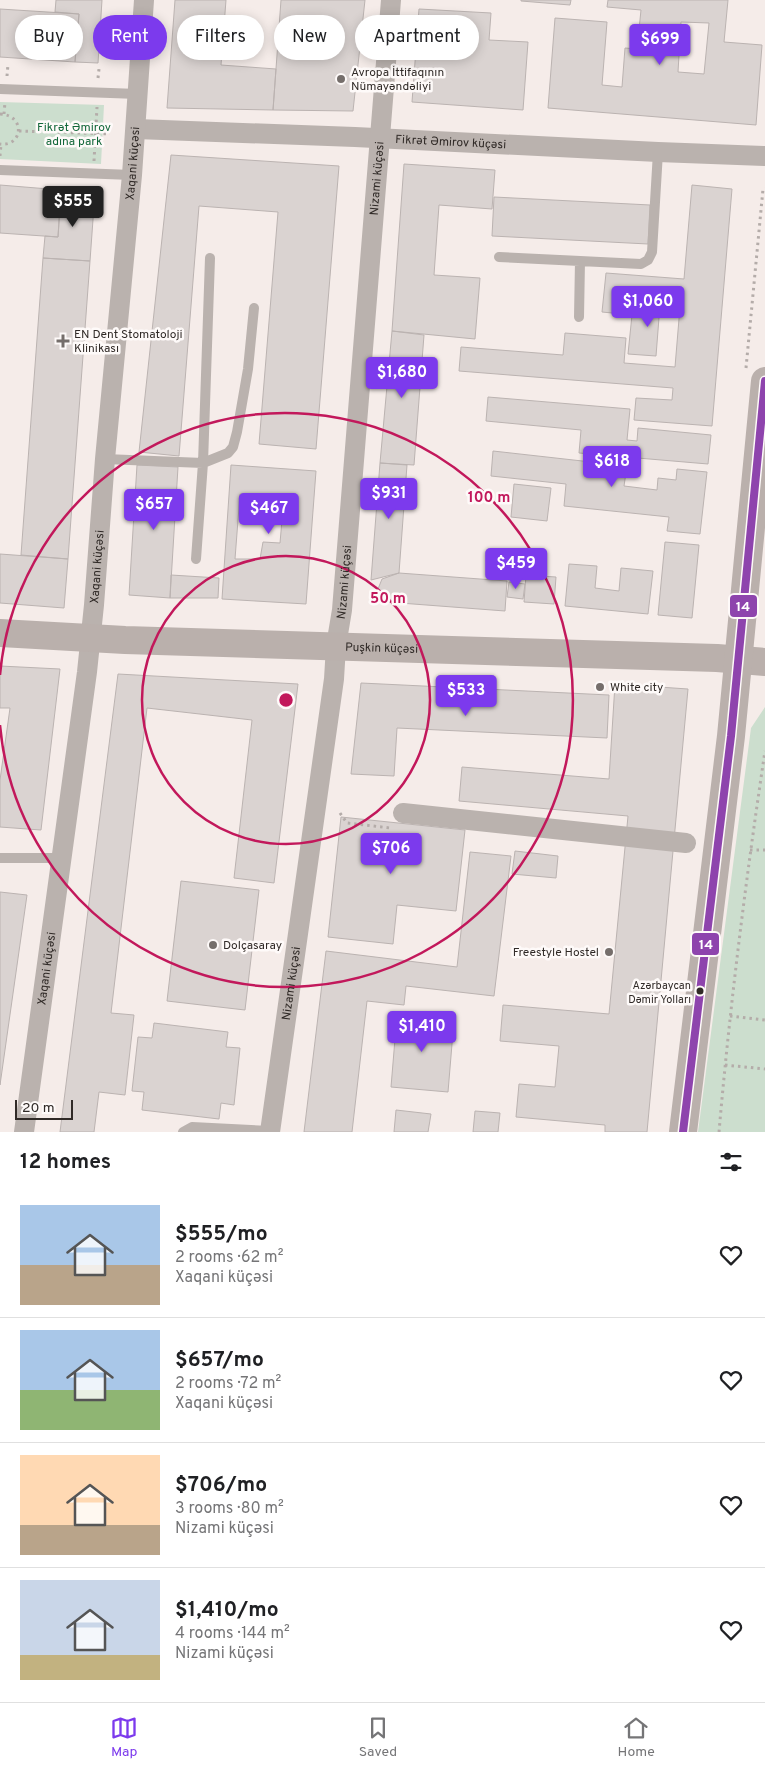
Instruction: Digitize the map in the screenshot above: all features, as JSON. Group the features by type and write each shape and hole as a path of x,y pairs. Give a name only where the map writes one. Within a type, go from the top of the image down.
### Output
{"main road":[{"path":"683,1132 752,661 765,381"},
{"name":"Puşkin küçəsi","path":"0,634 752,661"}],"street":[{"name":"Xaqani küçəsi","path":"24,1132 90,638 136,129 144,0"},
{"name":"Nizami küçəsi","path":"270,1131 334,679 336,646 342,610 391,0"},
{"name":"Fikrət Əmirov küçəsi","path":"136,129 765,156"},
{"path":"402,813 686,843"}],"lane":[{"path":"0,90 138,94"},
{"path":"499,257 641,264 648,260 652,252 658,152"},
{"path":"0,170 132,175"},
{"path":"196,559 203,463 210,258"},
{"path":"579,317 580,261"},
{"path":"105,459 203,463 228,453 233,447 237,432 248,369 254,308"},
{"path":"0,858 60,858"},
{"path":"183,1132 192,1127 270,1131"}],"path":[{"path":"93,174 99,69"},
{"path":"0,114 10,115 17,121 19,131 15,140 7,145 1,144 0,159"},
{"path":"19,131 110,134"},
{"path":"719,1132 730,1016 750,850 765,751"},
{"path":"340,813 347,823 392,828 402,813"},
{"path":"750,850 765,850"},
{"path":"730,1016 765,1020"},
{"path":"725,1065 765,1069"}],"green space":[{"name":"Fikrət Əmirov adına park","path":"0,102 104,105 101,164 0,159"},
{"path":"765,707 765,1132 698,1132 751,728"}],"building":[{"path":"56,0 102,0 101,15 93,15 93,60 98,60 98,63 75,62 75,60 83,60 83,15 55,12"},
{"path":"175,0 226,0 225,15 177,15 177,60 221,60 221,65 276,69 273,110 167,108"},
{"path":"281,0 365,0 363,15 355,15 355,60 359,60 353,111 273,110 277,60 345,60 345,15 280,15"},
{"path":"521,0 571,0 570,5"},
{"path":"608,0 728,0 724,42 762,45 756,125 548,108 555,18 607,22 602,85 622,87 625,48 637,49 641,10 607,7","holes":["681,22 709,23 704,74 678,72"]},
{"path":"0,9 79,14 15,15 15,58 0,57"},
{"path":"419,9 491,13 489,40 528,42 523,110 412,102 415,60 479,60 479,15 419,15"},
{"path":"45,60 75,60 75,62"},
{"path":"171,155 339,166 316,449 259,444 278,212 199,206 179,456 139,452"},
{"path":"404,164 495,170 492,209 439,205 434,275 480,278 475,339 392,331"},
{"path":"0,185 61,190 58,237 0,233"},
{"path":"692,185 732,189 712,426 634,420 636,398 672,400 673,388 459,371 461,347 563,355 565,333 626,338 624,363 675,367 680,307 660,305 656,356 628,354 632,315 602,312 606,273 684,279"},
{"path":"61,190 95,192 90,261 43,258 45,236 58,237"},
{"path":"494,197 650,205 648,244 492,236"},
{"path":"43,258 90,261 68,559 21,555"},
{"path":"392,331 424,335 414,465 380,463"},
{"path":"488,397 630,409 627,440 637,441 638,428 711,435 708,464 579,453 581,430 486,421"},
{"path":"493,451 627,466 624,486 657,490 658,478 676,480 677,469 707,472 700,534 667,531 669,517 564,506 566,484 491,476"},
{"path":"380,463 407,465 399,573 371,580"},
{"path":"137,465 178,467 170,598 129,595"},
{"path":"231,465 316,471 306,604 222,599","holes":["240,494 272,497 271,520 282,520 280,543 263,542 260,559 235,559"]},
{"path":"514,484 551,488 547,521 511,517"},
{"path":"665,542 699,545 692,618 658,615"},
{"path":"0,554 68,559 64,608 0,603"},
{"path":"569,564 597,566 595,588 619,591 621,568 653,571 648,614 565,606"},
{"path":"399,573 507,581 505,611 387,602 388,594 376,594 382,579"},
{"path":"171,575 219,578 218,598 170,598"},
{"path":"526,575 556,577 554,604 524,602"},
{"path":"509,582 525,584 523,599 507,597"},
{"path":"0,666 60,669 41,830 0,827 0,780 10,708 0,708"},
{"path":"118,674 298,684 274,883 234,878 252,720 147,708 111,1013 134,1015 125,1095 99,1092 94,1132 60,1132"},
{"path":"361,683 609,695 607,738 397,728 394,776 351,774"},
{"path":"615,684 688,689 647,1132 605,1132 605,1125 516,1117 519,1084 555,1087 559,1046 500,1041 503,1005 609,1014 628,816 459,801 462,767 609,779"},
{"path":"341,817 465,830 456,911 397,905 393,944 328,937"},
{"path":"515,851 558,856 556,878 512,874"},
{"path":"470,852 511,856 494,996 406,986 404,1005 367,1001 352,1132 304,1132 326,951 457,967"},
{"name":"Dolçasaray","path":"181,881 259,890 245,1010 167,1001"},
{"path":"0,892 27,895 0,1085"},
{"path":"397,1015 454,1020 448,1092 391,1087"},
{"path":"154,1023 228,1032 226,1047 240,1048 234,1105 221,1103 219,1119 142,1110 144,1092 132,1091 138,1037 152,1038"},
{"path":"396,1110 431,1114 428,1132 394,1132"},
{"path":"475,1111 500,1113 498,1132 473,1132"}],"transit line":[{"name":"14","path":"683,1132 731,736 765,381"}],"place":[{"name":"Avropa İttifaqının Nümayəndəliyi","path":"341,79"},
{"name":"EN Dent Stomatoloji Klinikası","path":"63,341"},
{"name":"White city","path":"600,687"},
{"name":"Dolçasaray","path":"213,945"},
{"name":"Freestyle Hostel","path":"609,952"},
{"name":"Azәrbaycan Dәmir Yolları","path":"700,991"}]}
